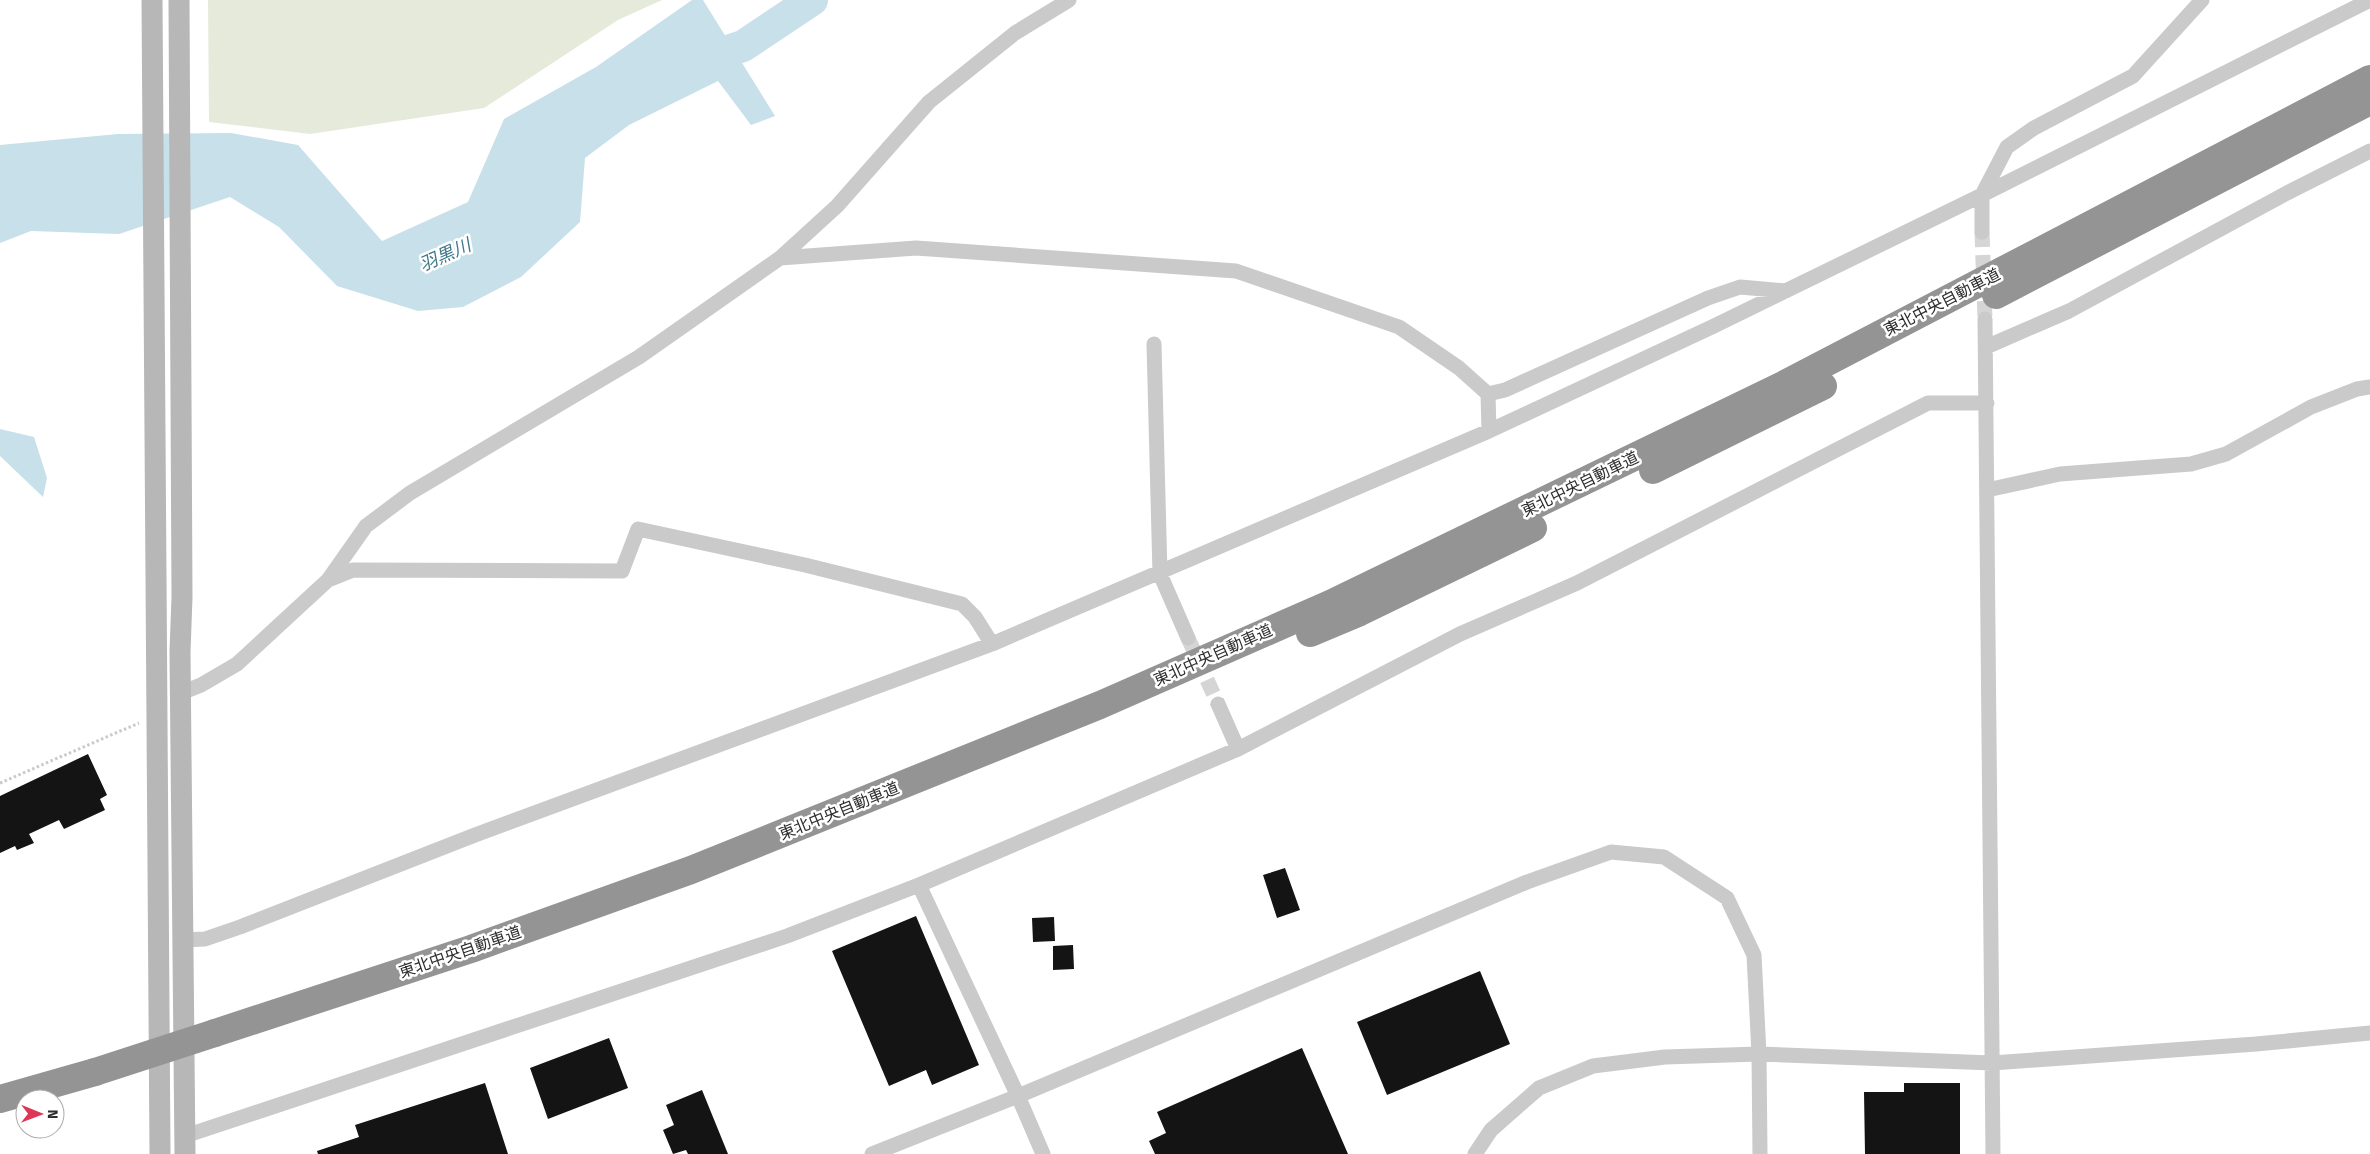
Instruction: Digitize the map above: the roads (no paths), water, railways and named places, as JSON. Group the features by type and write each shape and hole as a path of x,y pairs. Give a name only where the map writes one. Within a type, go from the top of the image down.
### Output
{"highway":[{"name":"東北中央自動車道","path":"215,1042 691,870 1100,705 1330,604 1785,384 2370,79"},
{"name":"東北中央自動車道","path":"0,1099 95,1081 215,1042 477,966 680,892 924,797 1360,612 1780,408 2370,102"},
{"name":"東北中央自動車道","path":"65,1096 95,1081"},
{"path":"0,1116 15,1112"}],"street":[{"path":"152,0 160,1154"},
{"path":"179,0 182,597 180,652 185,1145 787,936 919,885 1238,749 1460,634 1577,583 1928,404 1986,403"},
{"path":"181,693 201,685 237,664 328,580 366,526 410,493 640,357 780,258 837,206 929,102 1016,33 1069,0"},
{"path":"1982,232 1982,195 2007,148 2034,128 2133,76 2202,0"},
{"path":"183,940 205,939 240,927 475,835 992,644 1160,574 1489,431 1786,291 2370,0"},
{"path":"1986,347 2069,311 2276,198 2370,151"},
{"path":"780,258 916,248 1236,271 1399,327 1459,368 1488,394 1489,431"},
{"path":"1488,394 1506,390 1708,298 1740,287 1786,291"},
{"path":"1985,320 1993,1154"},
{"path":"1154,344 1160,574 1188,638"},
{"path":"1987,490 2060,474 2191,464 2226,454 2311,407 2357,389 2370,387"},
{"path":"328,580 353,570 622,572 638,529 805,565 956,602 962,604 975,617 992,644"},
{"path":"1218,704 1238,749"},
{"path":"872,1154 1018,1096 1527,882 1611,852 1664,857 1727,898 1754,955 1759,1054 1760,1154"},
{"path":"919,885 1018,1096 1043,1154"},
{"path":"1475,1154 1491,1130 1539,1088 1593,1066 1665,1057 1759,1054 1992,1063 2256,1044 2370,1033"}],"water":[{"path":"692,0 703,0 775,116 751,125 718,81 629,125 585,158 580,222 521,277 463,307 418,311 337,286 279,227 230,197 119,234 31,231 0,243 0,145 118,134 231,133 298,145 382,241 468,202 504,119 596,67"},
{"path":"0,429 34,437 47,478 43,497 0,456"}],"waterway":[{"name":"羽黒川","path":"690,50 719,54 743,46 812,0"}],"tunnel":[{"path":"1982,232 1985,319"},
{"path":"1188,638 1218,704"}]}
